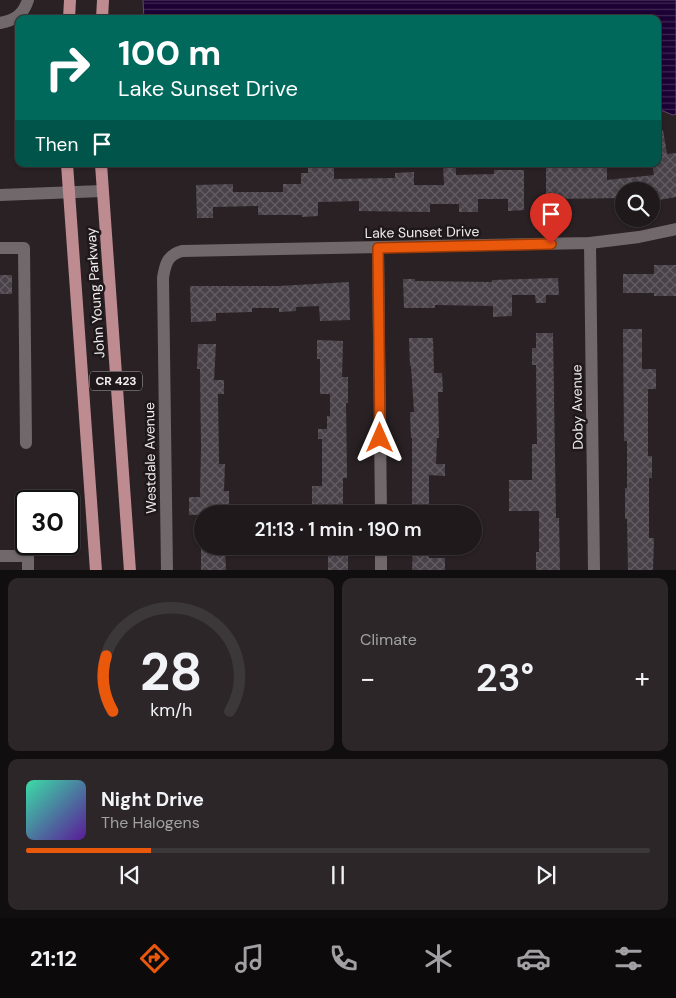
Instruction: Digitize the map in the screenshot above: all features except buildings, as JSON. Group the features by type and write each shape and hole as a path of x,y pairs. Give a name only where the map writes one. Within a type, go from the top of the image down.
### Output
{"main road":[{"path":"69,15 70,0"},
{"path":"102,15 103,0"},
{"name":"John Young Parkway","path":"67,167 96,570"},
{"name":"John Young Parkway","path":"101,167 130,570"}],"street":[{"path":"20,15 28,0"},
{"path":"0,23 15,18"},
{"path":"0,194 102,191"},
{"name":"Lake Sunset Drive","path":"170,256 182,250 590,243 639,237 676,229"},
{"name":"Doby Avenue","path":"590,243 594,570"},
{"path":"0,248 24,248 26,443"},
{"path":"378,248 381,505"},
{"name":"Westdale Avenue","path":"167,570 163,278 165,266 170,256"},
{"path":"381,555 381,570"},
{"path":"0,556 28,556 28,570"}],"shaded area":[{"path":"143,0 676,0 676,114 673,115 661,110 661,15 144,15"}],"route":[{"path":"380,438 378,248 551,244"}]}
